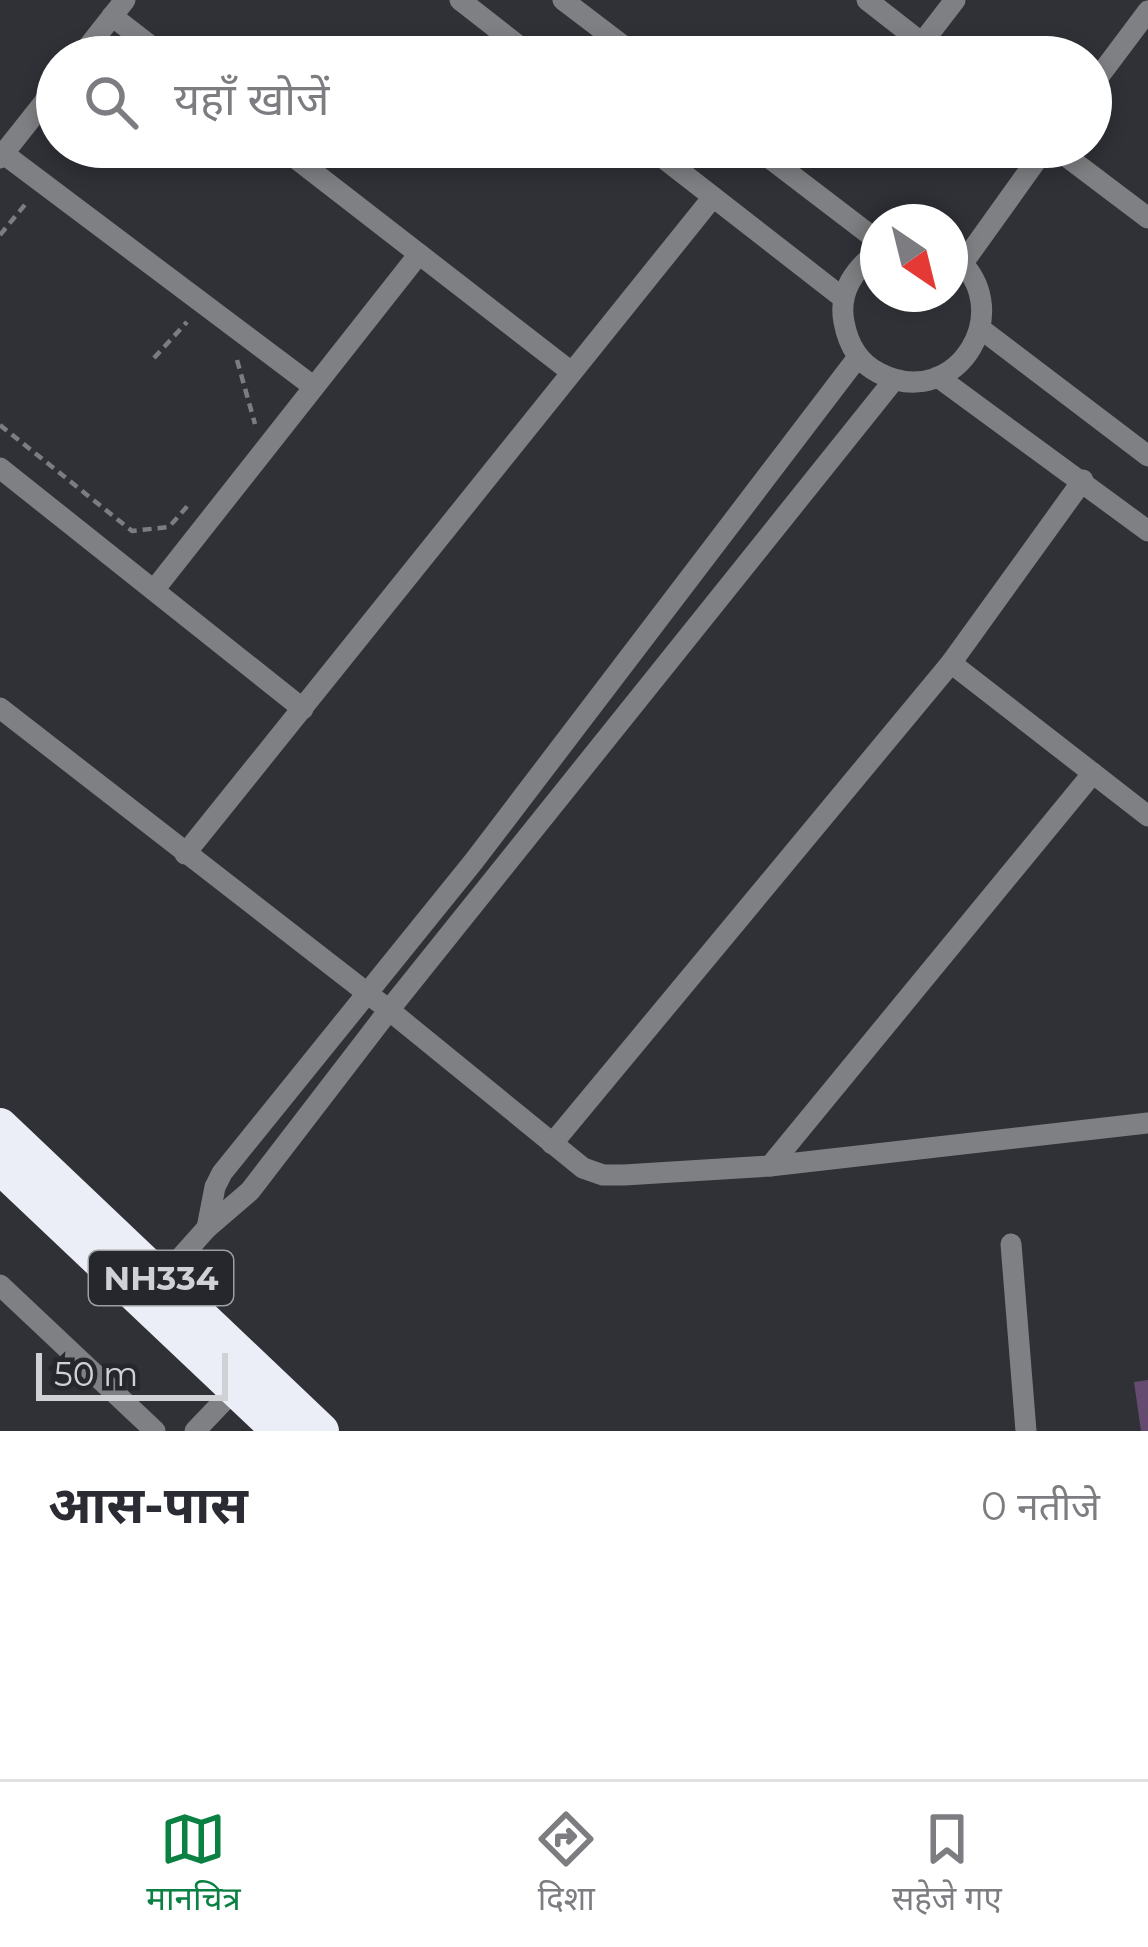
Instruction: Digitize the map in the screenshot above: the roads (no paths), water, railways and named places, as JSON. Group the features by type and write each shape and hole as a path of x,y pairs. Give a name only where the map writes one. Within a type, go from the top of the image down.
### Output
{"highway":[{"name":"NH334","path":"0,1126 280,1431"},
{"name":"NH334","path":"0,1166 321,1431"}],"street":[{"path":"460,0 506,36"},
{"path":"563,0 610,36"},
{"path":"867,0 913,36"},
{"path":"938,36 955,0"},
{"path":"96,36 118,8 145,36"},
{"path":"1112,59 1148,11"},
{"path":"36,113 2,156 314,387"},
{"path":"308,168 570,371"},
{"path":"676,168 843,298"},
{"path":"782,168 860,227"},
{"path":"968,245 1032,168"},
{"path":"1079,168 1148,218"},
{"path":"185,854 713,196"},
{"path":"154,590 419,254"},
{"path":"860,266 843,298 846,337 874,371 894,380 916,382 957,366 972,349 981,329 983,305 968,272"},
{"path":"981,329 1148,456"},
{"path":"207,1228 214,1187 222,1174 475,861 859,357"},
{"path":"938,377 1148,531"},
{"path":"152,1290 207,1228 250,1191 389,1010 894,380"},
{"path":"0,468 303,709"},
{"path":"552,1144 951,663 1083,480"},
{"path":"951,663 1148,816"},
{"path":"0,708 389,1010 583,1168 603,1175 770,1166 1148,1123"},
{"path":"770,1166 1093,773"},
{"path":"1010,1244 1025,1431"},
{"path":"0,1286 155,1431"},
{"path":"195,1431 236,1388"}]}
